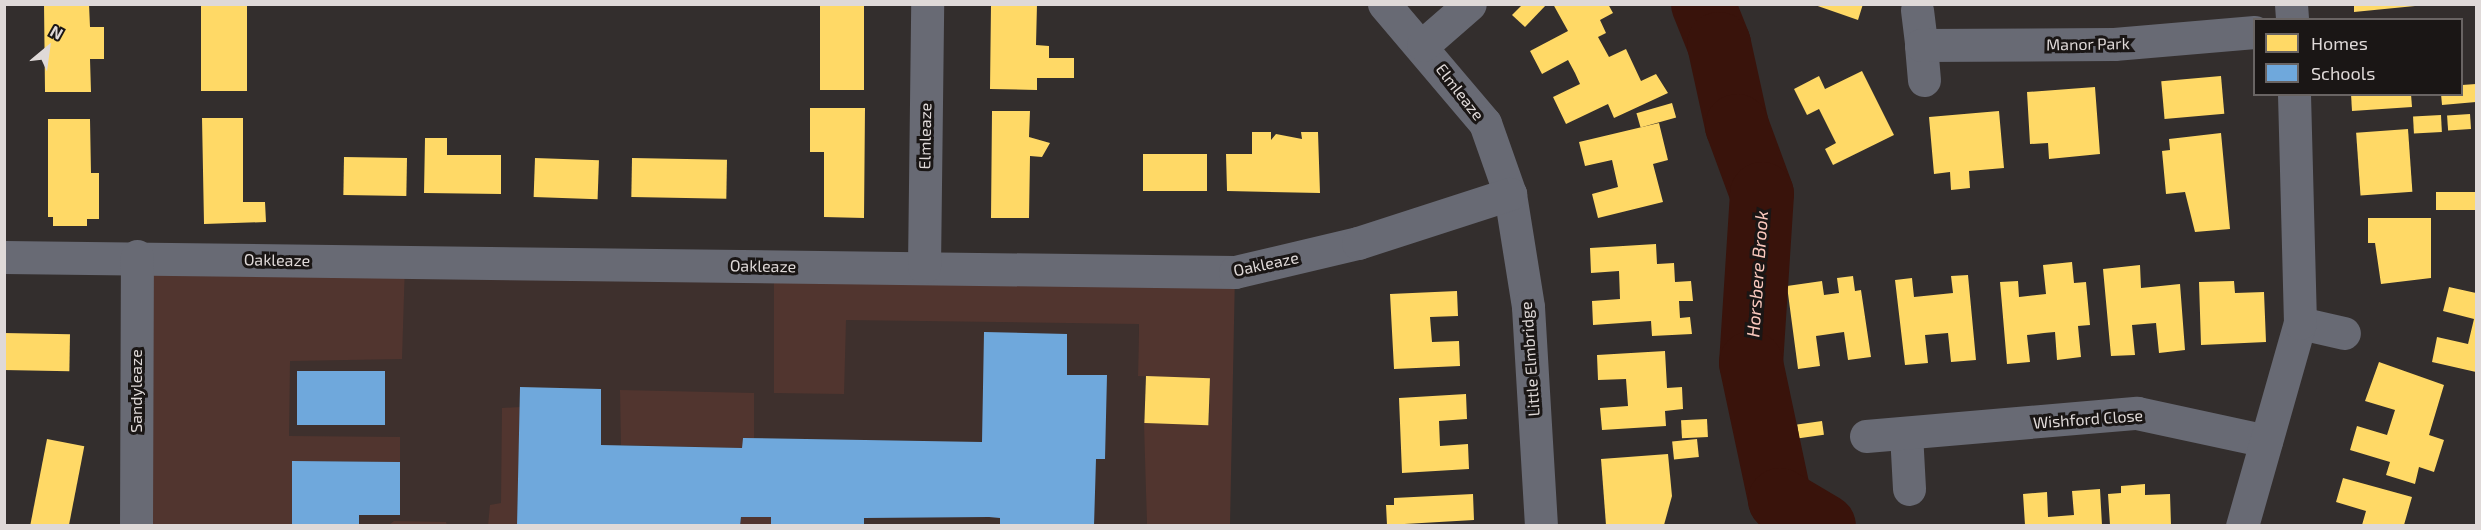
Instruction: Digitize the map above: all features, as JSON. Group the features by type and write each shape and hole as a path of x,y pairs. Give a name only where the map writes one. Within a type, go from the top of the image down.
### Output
{"street":[{"name":"Elmleaze","path":"924,267 927,4"},
{"name":"Elmleaze","path":"1384,4 1423,45 1485,123 1510,194"},
{"path":"1423,45 1470,4"},
{"path":"1917,10 1924,80"},
{"name":"Manor Park","path":"1921,45 2114,44 2253,32"},
{"path":"2242,525 2300,323 2294,96"},
{"name":"Oakleaze","path":"4,257 137,256 1235,272 1358,243 1510,194"},
{"name":"Little Elmbridge","path":"1510,194 1528,307 1541,525"},
{"name":"Sandyleaze","path":"136,525 137,256"},
{"path":"2300,323 2344,333"},
{"name":"Wishford Close","path":"1866,436 2137,413 2266,441"},
{"path":"1906,434 1909,489"}],"shaded area":[{"path":"137,256 1140,271 1138,376 1146,376 1147,525 136,526"},
{"path":"137,256 405,263 402,359 290,361 289,436 400,437 400,462 293,461 292,525 136,526"},
{"path":"774,266 1235,272 1230,525 1147,525 1144,423 1209,424 1210,379 1138,376 1139,324 846,320 844,394 774,393"},
{"path":"620,390 754,393 754,438 743,438 742,448 621,445"},
{"path":"520,407 517,525 488,526 490,505 501,503 502,408"},
{"path":"741,517 771,517 771,525 740,526"},
{"path":"394,521 446,522 447,525 389,525"}],"building: Homes":[{"path":"44,4 89,4 90,27 104,27 104,59 90,59 91,92 45,92"},
{"path":"201,4 247,4 247,91 201,91"},
{"path":"820,4 864,4 864,90 820,90"},
{"path":"991,4 1037,4 1036,45 1049,46 1049,58 1074,58 1074,78 1037,78 1037,90 990,89"},
{"path":"1523,4 1547,4 1525,27 1512,15"},
{"path":"1553,4 1608,4 1613,13 1600,20 1606,33 1598,37 1609,57 1626,49 1641,81 1656,74 1668,93 1614,118 1608,104 1566,124 1553,97 1580,84 1575,73 1568,60 1542,74 1530,51 1568,31"},
{"path":"1812,4 1863,4 1858,20"},
{"path":"2354,4 2415,4 2415,6 2354,12"},
{"path":"1862,71 1894,135 1833,165 1825,149 1836,143 1819,109 1807,115 1794,89 1819,76 1825,89"},
{"path":"2221,76 2224,114 2165,119 2161,81"},
{"path":"2476,84 2476,102 2442,105 2441,96 2463,96 2463,85"},
{"path":"2095,87 2100,154 2049,159 2048,143 2030,144 2027,92"},
{"path":"2351,96 2411,96 2412,107 2352,111"},
{"path":"1672,103 1676,117 1641,128 1636,113"},
{"path":"810,108 865,108 864,218 824,217 824,152 810,152"},
{"path":"992,111 1030,111 1029,137 1050,143 1042,157 1030,156 1029,218 991,218"},
{"path":"1999,111 2004,168 1969,171 1970,188 1951,190 1950,172 1934,174 1929,117"},
{"path":"2470,114 2471,129 2448,131 2447,116"},
{"path":"2441,115 2442,132 2414,133 2413,116"},
{"path":"202,118 243,118 243,202 265,202 266,222 204,224"},
{"path":"48,119 90,119 91,173 99,173 99,219 87,219 87,226 53,226 53,217 48,217"},
{"path":"1659,123 1668,160 1653,164 1663,202 1598,218 1592,194 1618,187 1612,160 1585,166 1579,142"},
{"path":"2408,129 2412,192 2361,195 2356,133"},
{"path":"1252,132 1271,132 1271,140 1276,134 1302,139 1301,132 1318,132 1320,193 1227,191 1226,154 1252,154"},
{"path":"2221,133 2230,229 2195,232 2185,192 2166,194 2162,151 2170,150 2169,139"},
{"path":"425,138 447,138 447,155 501,155 501,194 424,193"},
{"path":"1143,154 1207,154 1207,191 1143,191"},
{"path":"344,157 407,158 406,196 343,195"},
{"path":"535,158 599,160 598,199 534,197"},
{"path":"632,158 727,160 726,199 631,197"},
{"path":"2436,192 2476,192 2476,210 2436,210"},
{"path":"2368,218 2431,218 2431,278 2381,284 2375,243 2368,243"},
{"path":"1656,244 1657,264 1674,263 1675,282 1691,281 1693,301 1679,301 1680,318 1690,317 1692,334 1652,336 1651,321 1593,325 1592,301 1620,299 1619,271 1591,273 1590,248"},
{"path":"2072,262 2074,283 2086,282 2090,325 2078,326 2081,357 2057,360 2055,332 2044,333 2027,335 2030,362 2007,364 2000,282 2018,281 2019,297 2046,294 2043,265"},
{"path":"2140,265 2141,288 2180,284 2185,350 2159,353 2156,323 2132,325 2135,355 2111,356 2103,269"},
{"path":"1968,275 1976,360 1951,362 1948,333 1925,335 1928,363 1905,365 1895,280 1912,278 1914,297 1953,293 1951,276"},
{"path":"1853,276 1855,291 1861,290 1871,357 1848,360 1844,332 1816,336 1820,366 1798,369 1787,286 1822,281 1824,295 1839,293 1837,278"},
{"path":"2234,281 2235,293 2264,292 2266,342 2201,345 2199,282"},
{"path":"2449,287 2476,293 2476,372 2432,362 2437,337 2468,344 2474,319 2443,311"},
{"path":"1457,291 1458,316 1430,317 1432,342 1459,341 1460,366 1394,369 1390,294"},
{"path":"4,333 70,334 69,371 4,370"},
{"path":"1665,351 1667,388 1682,387 1683,409 1665,411 1666,426 1602,430 1600,408 1628,406 1626,379 1598,380 1597,355"},
{"path":"2379,362 2444,385 2429,435 2444,440 2434,472 2419,467 2415,484 2386,475 2390,462 2350,450 2357,426 2387,435 2395,410 2365,401"},
{"path":"1146,376 1210,378 1208,425 1144,423"},
{"path":"1466,394 1467,419 1439,421 1440,446 1468,444 1469,469 1402,473 1399,398"},
{"path":"1707,419 1708,437 1682,438 1681,420"},
{"path":"1822,421 1824,435 1799,438 1797,424"},
{"path":"47,439 84,446 69,526 30,524"},
{"path":"1697,439 1699,457 1674,460 1672,442"},
{"path":"1668,454 1672,496 1664,525 1606,525 1601,459"},
{"path":"2343,478 2412,497 2404,525 2362,525 2366,511 2336,502"},
{"path":"2145,484 2145,495 2170,494 2171,525 2110,525 2108,494 2121,493 2121,486"},
{"path":"2100,489 2102,525 2025,525 2023,494 2047,492 2048,517 2074,515 2072,491"},
{"path":"1473,494 1474,520 1387,525 1386,505 1394,505 1394,498"}],"building: Schools":[{"path":"984,332 1067,334 1067,375 1107,375 1105,459 1096,459 1094,526 1000,526 1000,518 989,517 864,518 864,526 771,526 771,517 741,517 740,526 517,526 520,387 601,389 601,445 742,448 743,438 982,442"},
{"path":"297,371 385,371 385,425 297,425"},
{"path":"292,461 400,462 400,515 359,515 359,526 292,526"}],"waterway":[{"name":"Horsbere Brook","path":"1703,4 1719,44 1737,126 1762,194 1751,363 1780,500 1824,526"}]}
